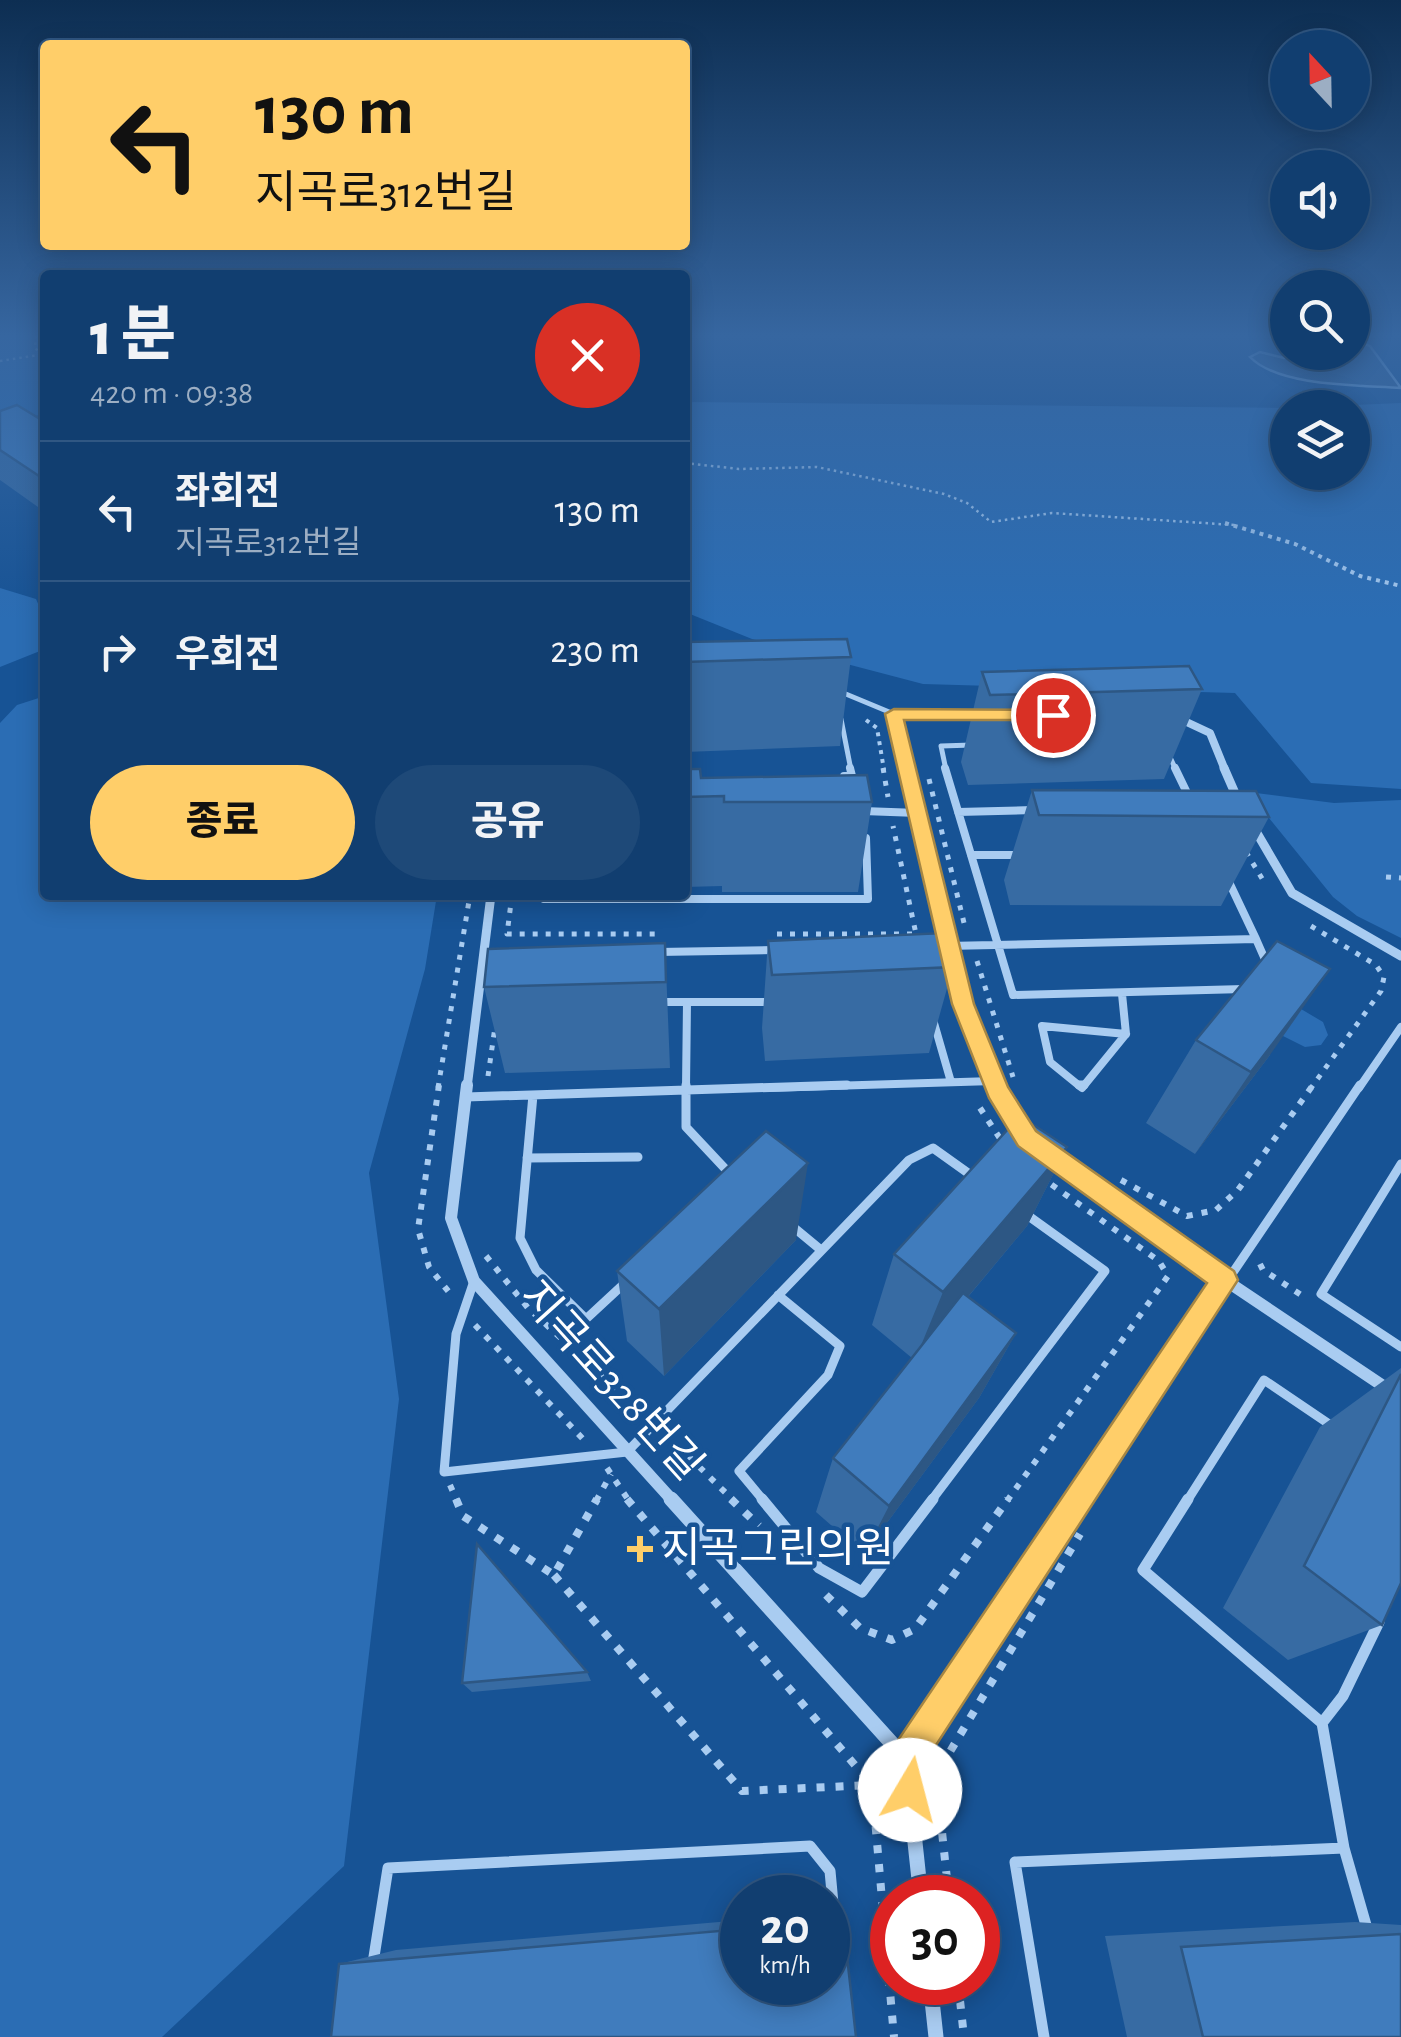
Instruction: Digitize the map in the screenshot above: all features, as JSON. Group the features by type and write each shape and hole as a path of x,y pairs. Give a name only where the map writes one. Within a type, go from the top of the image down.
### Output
{"street":[{"path":"894,714 963,1004 993,1081 1027,1138"},
{"path":"1173,715 1210,733 1243,808"},
{"path":"1253,825 1292,893 1401,956"},
{"name":"지곡로328번길","path":"490,900 489,955 451,1218 474,1281 906,1758"},
{"path":"1043,1150 1224,1280 1401,1398"},
{"path":"906,1758 919,1875"},
{"path":"933,2005 936,2037"}],"lane":[{"path":"826,688 894,714 993,714"},
{"path":"690,899 868,899 861,811 840,718 829,710"},
{"path":"1162,741 1193,806 1174,807"},
{"path":"978,745 941,746 1013,994 1258,988"},
{"path":"834,776 852,776"},
{"path":"1224,808 1243,808"},
{"path":"958,812 1036,810"},
{"path":"861,811 918,813"},
{"path":"848,838 866,838"},
{"path":"971,855 1028,854"},
{"path":"1224,871 1270,971"},
{"path":"936,947 1256,939"},
{"path":"644,952 782,950"},
{"path":"1122,994 1126,1034 1082,1088 1050,1062 1042,1026 1126,1034"},
{"path":"651,1002 778,1002"},
{"path":"687,1002 686,1126 735,1178 721,1191"},
{"path":"932,1014 950,1082"},
{"path":"906,1758 1224,1280 1401,1027"},
{"path":"466,1096 993,1081"},
{"path":"533,1094 520,1238 536,1270 586,1319 640,1268"},
{"path":"474,1281 456,1334 444,1472 627,1452 908,1160 933,1148 980,1182"},
{"path":"528,1158 638,1157"},
{"path":"1401,1164 1321,1294 1401,1347"},
{"path":"778,1294 840,1346 828,1375 739,1471 819,1568 862,1592 1105,1271 1011,1204"},
{"path":"778,1214 821,1250"},
{"path":"1340,1431 1264,1380 1143,1570 1322,1723 1344,1848 1371,1942"},
{"path":"1322,1723 1343,1696 1384,1611"},
{"path":"370,1982 388,1868 810,1846 830,1875"},
{"path":"1044,2037 1014,1862 1344,1848"}],"path":[{"path":"690,464 739,469 817,467 944,494 967,503 991,522 1052,513 1222,522 1295,544 1348,572 1401,586"},
{"path":"860,716 878,728 889,783 888,800"},
{"path":"892,823 916,934"},
{"path":"1386,877 1401,878"},
{"path":"469,900 454,972 418,1229 428,1267 488,1341 598,1455 624,1494 872,1785 894,2037"},
{"path":"507,934 511,900"},
{"path":"977,960 1018,1090"},
{"path":"1115,1177 1186,1216 1216,1210 1238,1190 1381,991"},
{"path":"487,1078 498,1010"},
{"path":"980,1108 1013,1154"},
{"path":"915,1629 1168,1276 1159,1261 1040,1176"},
{"path":"444,1472 464,1516 554,1574 742,1792 872,1785"},
{"path":"554,1574 611,1474"},
{"path":"947,1875 936,1776 1086,1525"},
{"path":"961,2005 964,2037"}],"shaded area":[{"path":"690,431 1270,431 1270,490 1370,490 1370,431 1401,431 1401,789 1311,783 1235,693 923,684 752,639 690,614"},
{"path":"0,588 36,599 40,608 40,651 0,667"},
{"path":"40,698 40,900 436,900 425,969 369,1173 399,1399 344,1866 162,2037 0,2037 0,723 17,705"},
{"path":"1248,792 1334,803 1401,800 1401,938 1357,916 1333,897"},
{"path":"1301,1009 1323,1022 1328,1035 1321,1045 1305,1047 1279,1034"}],"building":[{"path":"0,431 40,431 40,477 0,450"},
{"path":"847,639 851,657 690,662 690,642"},
{"path":"1189,666 1202,689 990,695 982,672"},
{"path":"690,769 700,769 701,778 867,775 872,802 724,802 724,796 690,797"},
{"path":"1032,790 1256,791 1269,817 1039,815"},
{"path":"944,933 953,967 772,975 768,941"},
{"path":"1277,941 1330,969 1251,1072 1196,1040"},
{"path":"665,943 666,982 484,987 488,949"},
{"path":"1020,1116 1067,1147 943,1292 894,1254"},
{"path":"766,1131 808,1163 659,1309 617,1271"},
{"path":"963,1293 1016,1333 889,1506 833,1458"},
{"path":"1401,1374 1401,1583 1382,1625 1304,1566"},
{"path":"477,1544 587,1672 462,1683"},
{"path":"720,1931 720,2005 850,2005 850,1983 856,2037 331,2037 339,1964"},
{"path":"1401,1934 1401,2037 1203,2037 1181,1947"}],"place":[{"name":"지곡그린의원","path":"640,1549"}],"route":[{"path":"910,1790 906,1758 1224,1280 1027,1138 997,1091 963,1004 894,714 1053,715"}]}
